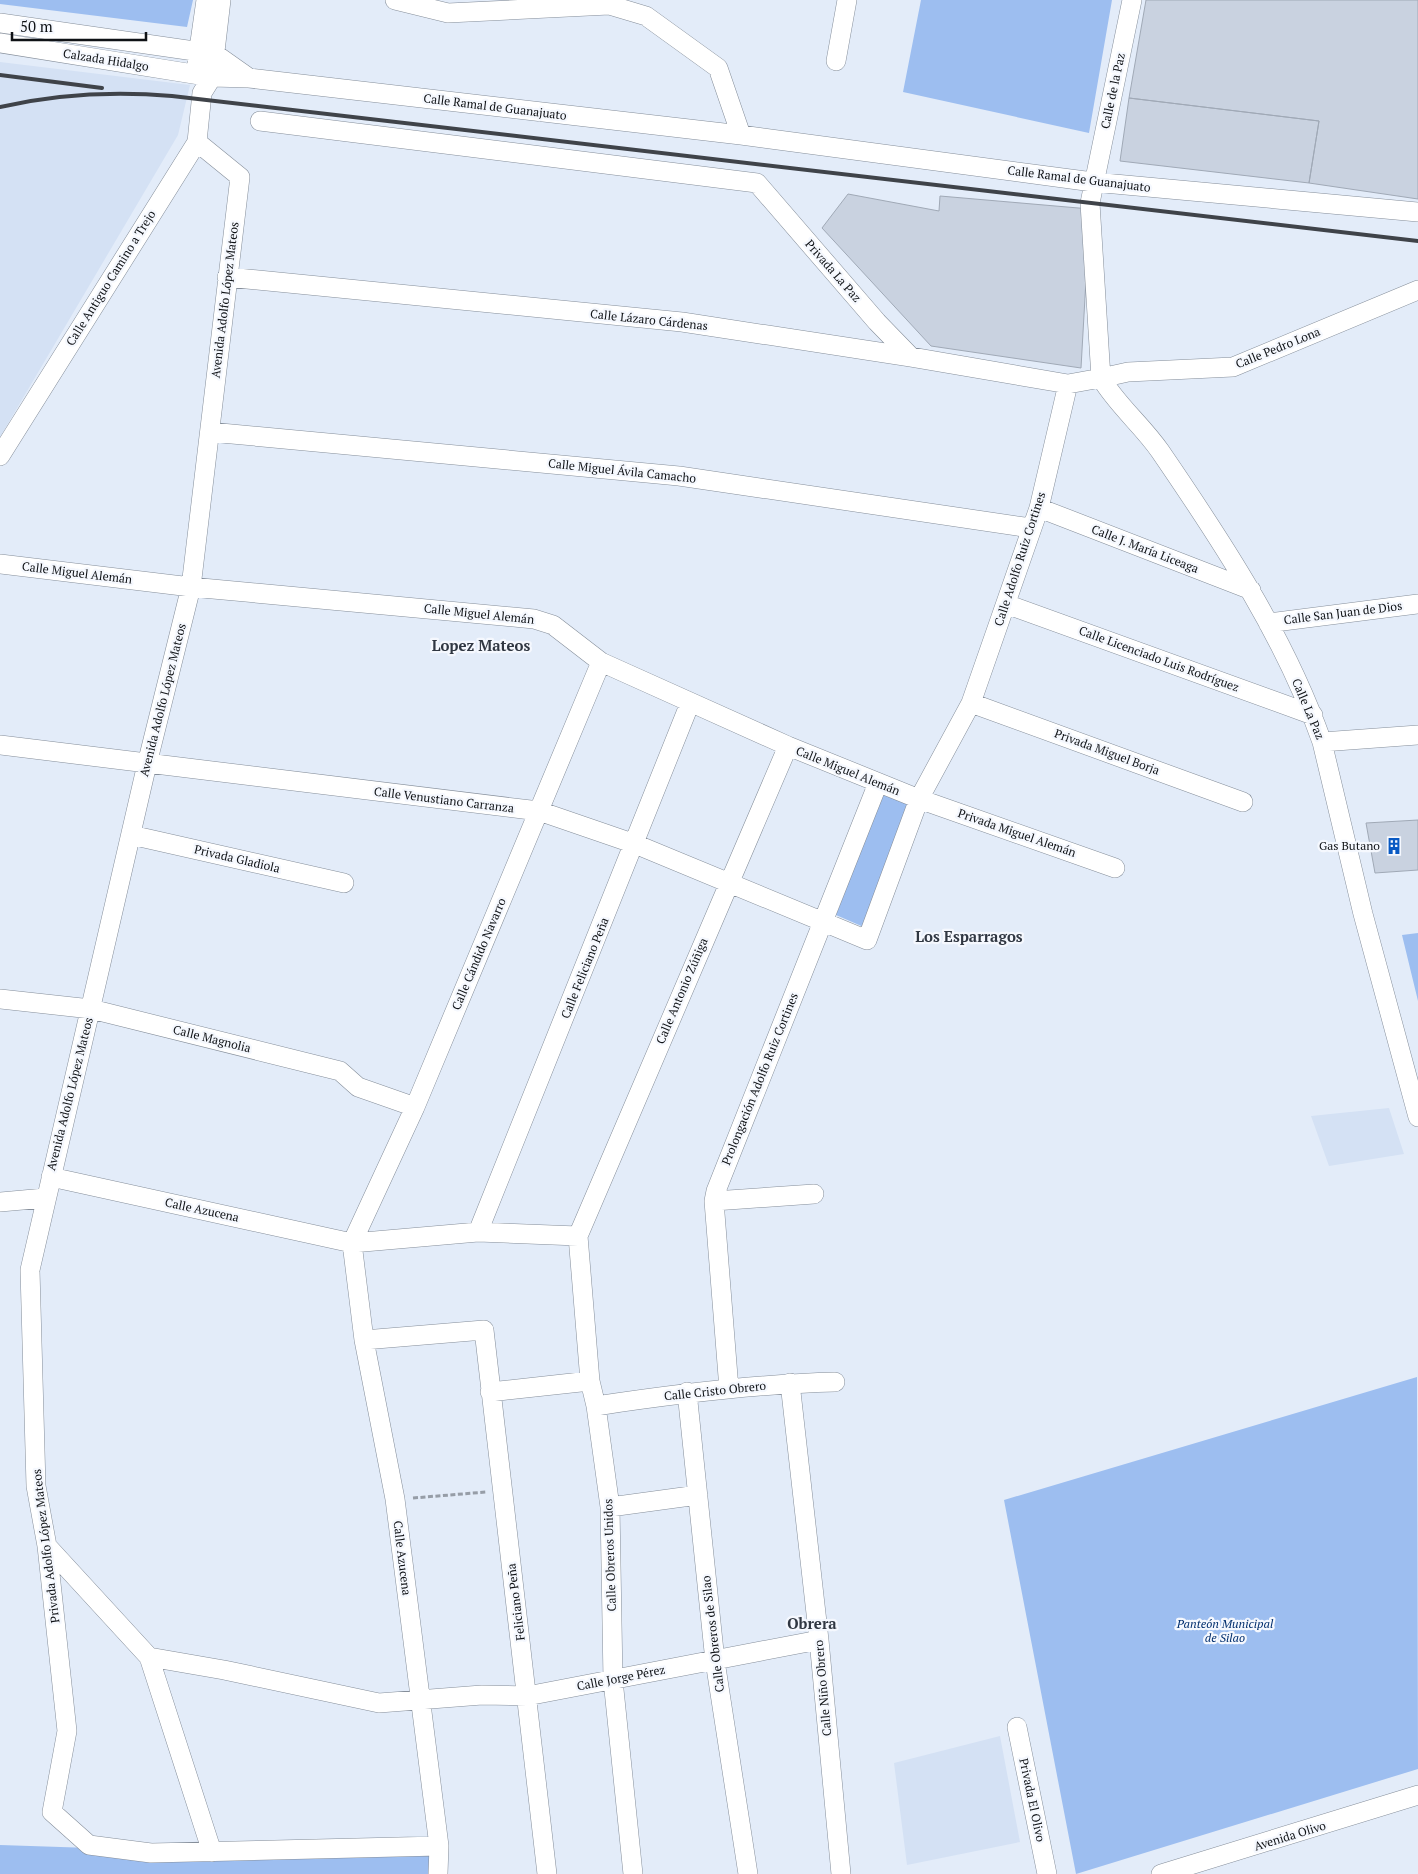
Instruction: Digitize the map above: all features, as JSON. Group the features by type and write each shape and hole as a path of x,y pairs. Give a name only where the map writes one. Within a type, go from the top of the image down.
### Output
{"street":[{"path":"206,0 207,53"},
{"path":"204,75 207,53 221,0"},
{"path":"395,0 448,13 610,5 646,16 718,68 741,136"},
{"path":"836,60 847,0"},
{"name":"Calle de la Paz","path":"1093,182 1132,0"},
{"path":"0,23 207,53"},
{"name":"Calzada Hidalgo","path":"0,43 204,75"},
{"name":"Calle Ramal de Guanajuato","path":"207,53 248,78"},
{"name":"Calle Ramal de Guanajuato","path":"204,75 248,78 741,136 1093,182 1418,212"},
{"name":"Calle Antiguo Camino a Trejo","path":"0,456 197,142 204,75"},
{"name":"Privada La Paz","path":"260,121 757,183 877,322 911,357"},
{"name":"Avenida Adolfo López Mateos","path":"30,1270 147,764 192,587 240,177 197,142"},
{"path":"1068,384 1101,378 1090,203 1093,182"},
{"name":"Calle Lázaro Cárdenas","path":"227,277 682,322 911,357 1068,384"},
{"name":"Calle Pedro Lona","path":"1101,378 1128,372 1233,367 1418,290"},
{"name":"Calle La Paz","path":"1101,378 1109,392 1158,449 1252,590 1313,715 1322,742 1364,914 1418,1117"},
{"name":"Calle Adolfo Ruiz Cortines","path":"867,940 919,799 971,703 1039,508 1068,384"},
{"name":"Calle Miguel Ávila Camacho","path":"210,432 679,476 1031,528"},
{"name":"Calle J. María Liceaga","path":"1039,508 1252,590"},
{"name":"Calle Miguel Alemán","path":"0,564 192,587 534,619 553,625 601,662 788,746 919,799"},
{"name":"Calle Licenciado Luis Rodríguez","path":"1006,604 1313,715"},
{"name":"Calle San Juan de Dios","path":"1268,623 1418,604"},
{"name":"Calle Cándido Navarro","path":"352,1243 416,1107 601,662"},
{"name":"Calle Feliciano Peña","path":"478,1232 690,703"},
{"name":"Privada Miguel Borja","path":"971,703 1243,802"},
{"path":"1322,742 1418,735"},
{"name":"Calle Venustiano Carranza","path":"0,745 539,812 635,844 728,884 823,920 867,940"},
{"name":"Calle Antonio Zúñiga","path":"578,1236 788,746"},
{"name":"Prolongación Adolfo Ruiz Cortines","path":"728,1389 714,1201 716,1190 878,783"},
{"name":"Privada Miguel Alemán","path":"919,799 1114,868"},
{"name":"Privada Gladiola","path":"131,835 344,883"},
{"name":"Calle Magnolia","path":"0,999 91,1009 340,1071 358,1087 416,1107"},
{"name":"Calle Azucena","path":"51,1177 352,1243 478,1232 578,1236"},
{"path":"714,1201 814,1194"},
{"path":"0,1202 46,1198"},
{"name":"Calle Obreros Unidos","path":"578,1236 590,1381 596,1406 610,1507 614,1680 633,1874"},
{"name":"Calle Azucena","path":"352,1243 364,1340 395,1499 439,1846 438,1874"},
{"name":"Privada Adolfo López Mateos","path":"30,1270 36,1486 46,1546 67,1731 52,1812 90,1845 151,1852 212,1852"},
{"name":"Feliciano Peña","path":"364,1340 484,1330 547,1874"},
{"path":"490,1392 590,1381"},
{"name":"Calle Cristo Obrero","path":"596,1406 687,1392 790,1383 835,1382"},
{"name":"Calle Niño Obrero","path":"790,1383 819,1640 841,1874"},
{"name":"Calle Obreros de Silao","path":"687,1392 715,1661 748,1874"},
{"path":"610,1507 698,1494"},
{"path":"46,1546 149,1657 212,1852 439,1846"},
{"name":"Calle Jorge Pérez","path":"149,1657 224,1670 379,1702 482,1695 527,1696 819,1640"},
{"name":"Privada El Olivo","path":"1016,1727 1047,1874"},
{"name":"Avenida Olivo","path":"1161,1874 1205,1868 1418,1795"}],"path":[{"path":"395,1499 502,1491"}],"shaded area":[{"path":"0,62 190,85 178,135 0,437"},
{"path":"1389,1108 1404,1154 1329,1166 1311,1116"},
{"path":"1000,1736 1020,1842 907,1865 894,1763"}],"green space":[{"path":"0,0 193,0 187,27 0,4"},
{"path":"921,0 1112,0 1089,133 903,92"},
{"path":"882,793 910,804 866,928 836,915"},
{"path":"1418,933 1418,1001 1402,935"},
{"name":"Panteón Municipal de Silao","path":"1417,1377 1418,1769 1076,1874 1004,1500"},
{"path":"0,1845 212,1852 439,1846 432,1874 0,1874"}],"building":[{"path":"1146,0 1418,0 1418,199 1309,183 1319,121 1129,98"},
{"path":"1129,98 1319,121 1309,183 1120,161"},
{"path":"848,194 939,211 940,196 1090,209 1081,368 931,346 822,228"},
{"name":"Gas Butano","path":"1418,820 1418,870 1375,873 1366,823"}],"railway":[{"path":"0,75 102,88"},
{"path":"0,107 64,96 107,94 172,96 1418,241"}],"place":[{"name":"Gas Butano","path":"1394,846"}],"district":[{"name":"Lopez Mateos","path":"481,646"},
{"name":"Los Esparragos","path":"969,937"},
{"name":"Obrera","path":"812,1624"}]}
